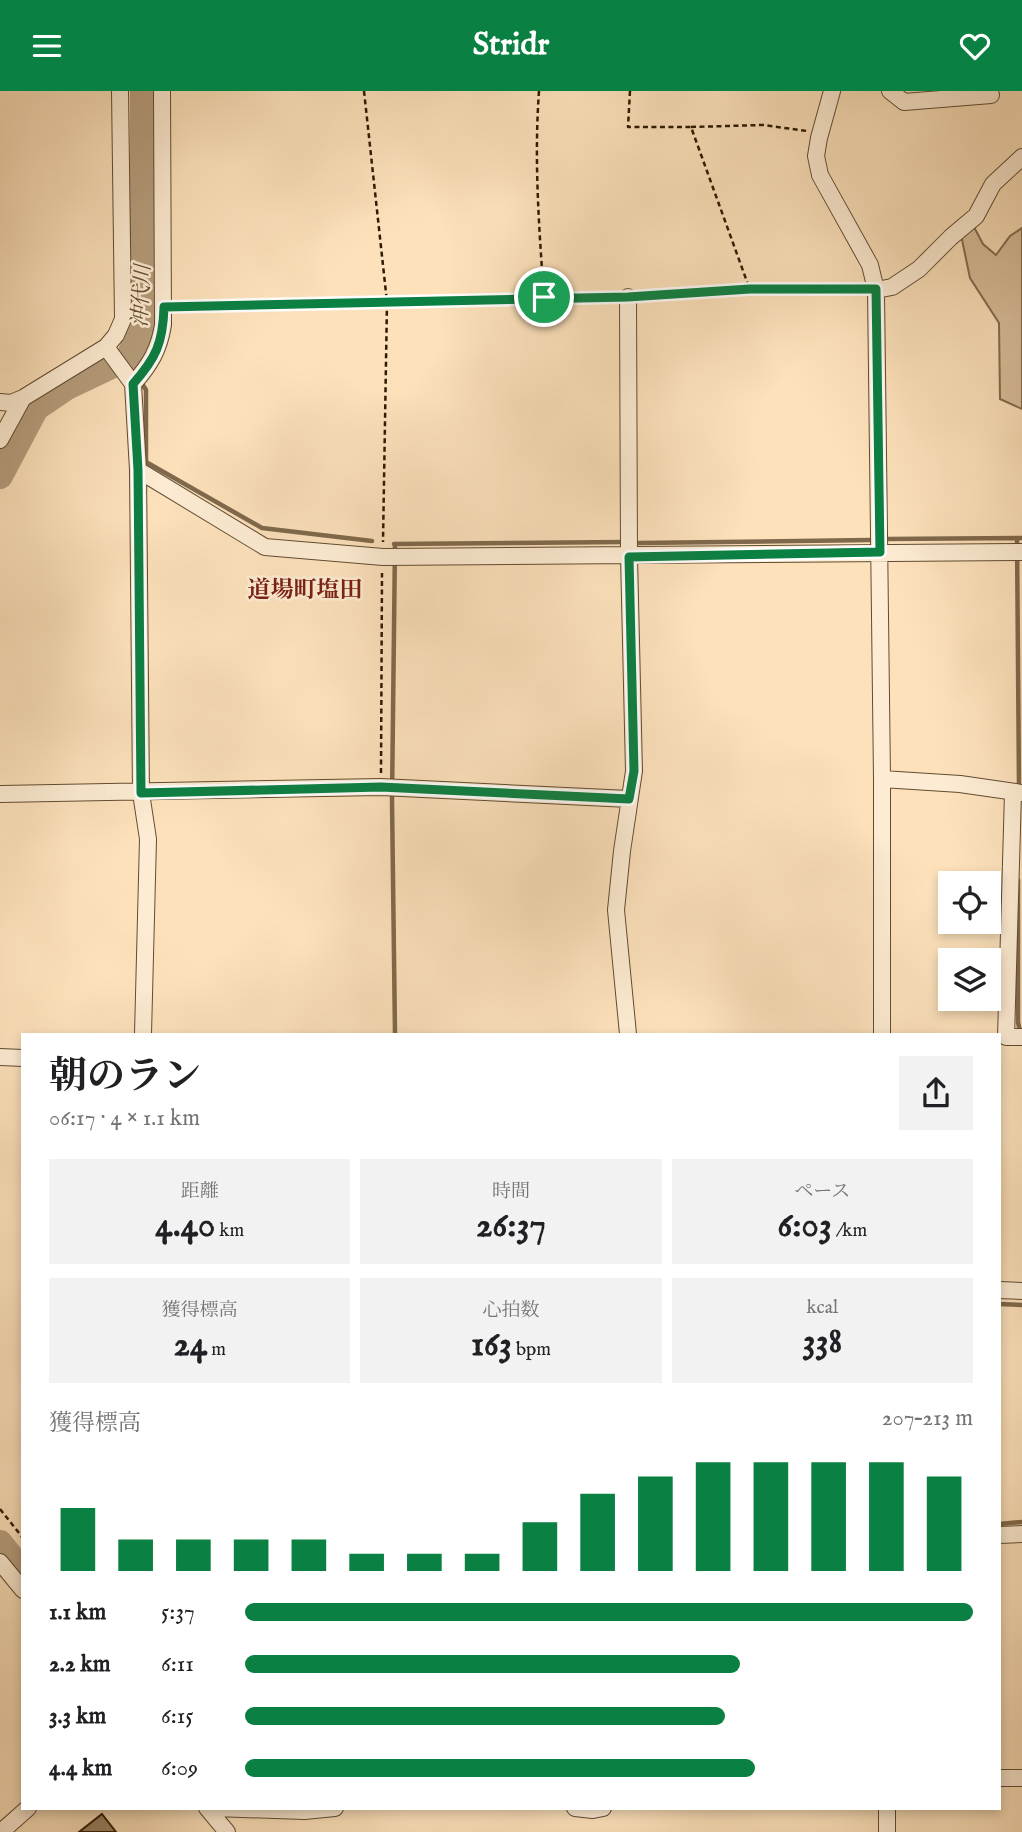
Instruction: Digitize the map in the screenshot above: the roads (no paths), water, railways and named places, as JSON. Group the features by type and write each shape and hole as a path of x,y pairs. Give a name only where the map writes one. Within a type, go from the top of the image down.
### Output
{"street":[{"path":"0,402 11,403 23,398 106,347 123,319 120,91"},
{"path":"133,384 150,365 160,346 164,307 162,91"},
{"path":"832,91 816,156 820,175 870,265 876,289 882,779 881,1033"},
{"path":"890,91 904,102 991,95"},
{"path":"876,289 892,287 919,269 976,216 993,184 1022,157"},
{"path":"628,297 629,557 634,771 616,911 628,1033"},
{"path":"106,347 133,384 138,470 141,793 148,839 144,1033"},
{"path":"0,440 23,398"},
{"path":"138,470 265,547 383,557 1022,552"},
{"path":"882,779 960,784 1017,793 1006,1037 1022,1037"},
{"path":"0,794 381,787 629,799"},
{"path":"0,1057 21,1058"},
{"path":"1001,1290 1022,1291"},
{"path":"1001,1535 1022,1534"},
{"path":"0,1562 21,1588"},
{"path":"1001,1778 1022,1778"},
{"path":"1,1832 26,1810"},
{"path":"210,1810 227,1832"},
{"path":"267,1810 307,1810"},
{"path":"887,1810 887,1832"}],"waterway":[{"name":"沖代川","path":"0,476 36,408 67,387 128,358 143,328 143,91"},
{"path":"128,358 137,375"},
{"path":"141,382 146,390 146,462 262,528 372,541"},
{"path":"1017,538 1019,787"},
{"path":"887,539 1022,538"},
{"path":"638,543 871,540"},
{"path":"394,544 624,542"},
{"path":"395,544 392,800 395,1033"},
{"path":"1018,880 1020,1032"},
{"path":"1001,1304 1022,1305"},
{"path":"1001,1524 1022,1522"},
{"name":"沖代川","path":"0,1543 21,1569"}],"district":[{"name":"道場町塩田","path":"305,589"}]}
